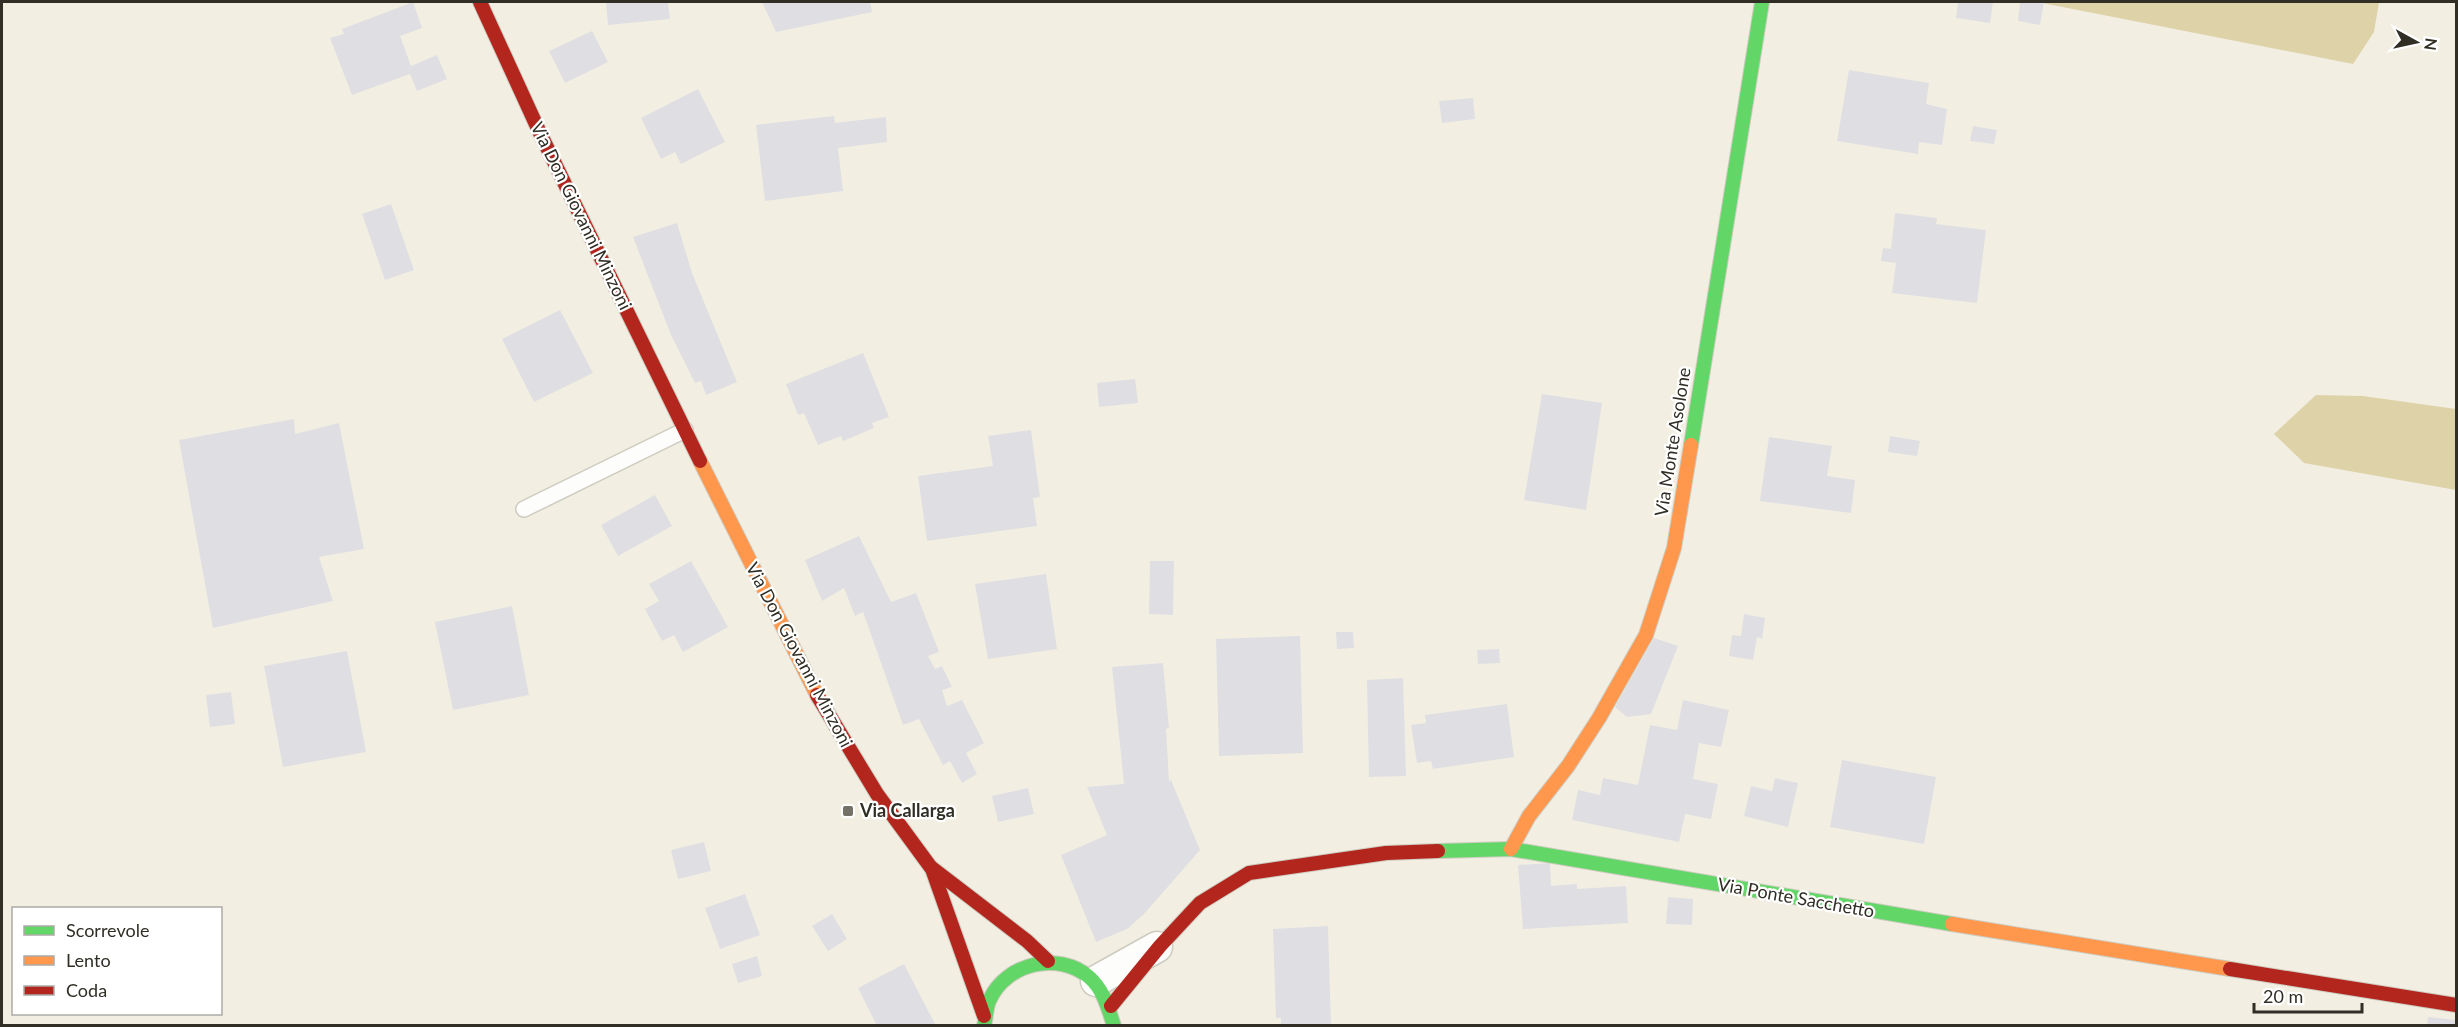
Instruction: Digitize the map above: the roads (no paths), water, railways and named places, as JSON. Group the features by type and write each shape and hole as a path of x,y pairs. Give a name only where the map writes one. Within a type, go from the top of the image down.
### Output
{"street":[{"name":"Via Don Giovanni Minzoni","path":"480,2 540,133 802,669 840,738 890,813 932,868"},
{"name":"Via Monte Asolone","path":"1511,849 1517,834 1557,782 1601,717 1646,635 1663,591 1674,548 1762,2"},
{"name":"Via Ponte Sacchetto","path":"1110,1013 1160,946 1200,903 1249,873 1386,854 1511,849 1875,912 2457,1005"},
{"path":"932,868 1027,941 1048,962"},
{"path":"932,868 957,937 971,990 984,1021"},
{"path":"984,1021 992,994 1006,977 1026,966 1048,962 1066,964 1082,970 1110,1013"}],"lane":[{"path":"524,510 685,430"}],"place":[{"name":"Via Callarga","path":"848,811"}]}
